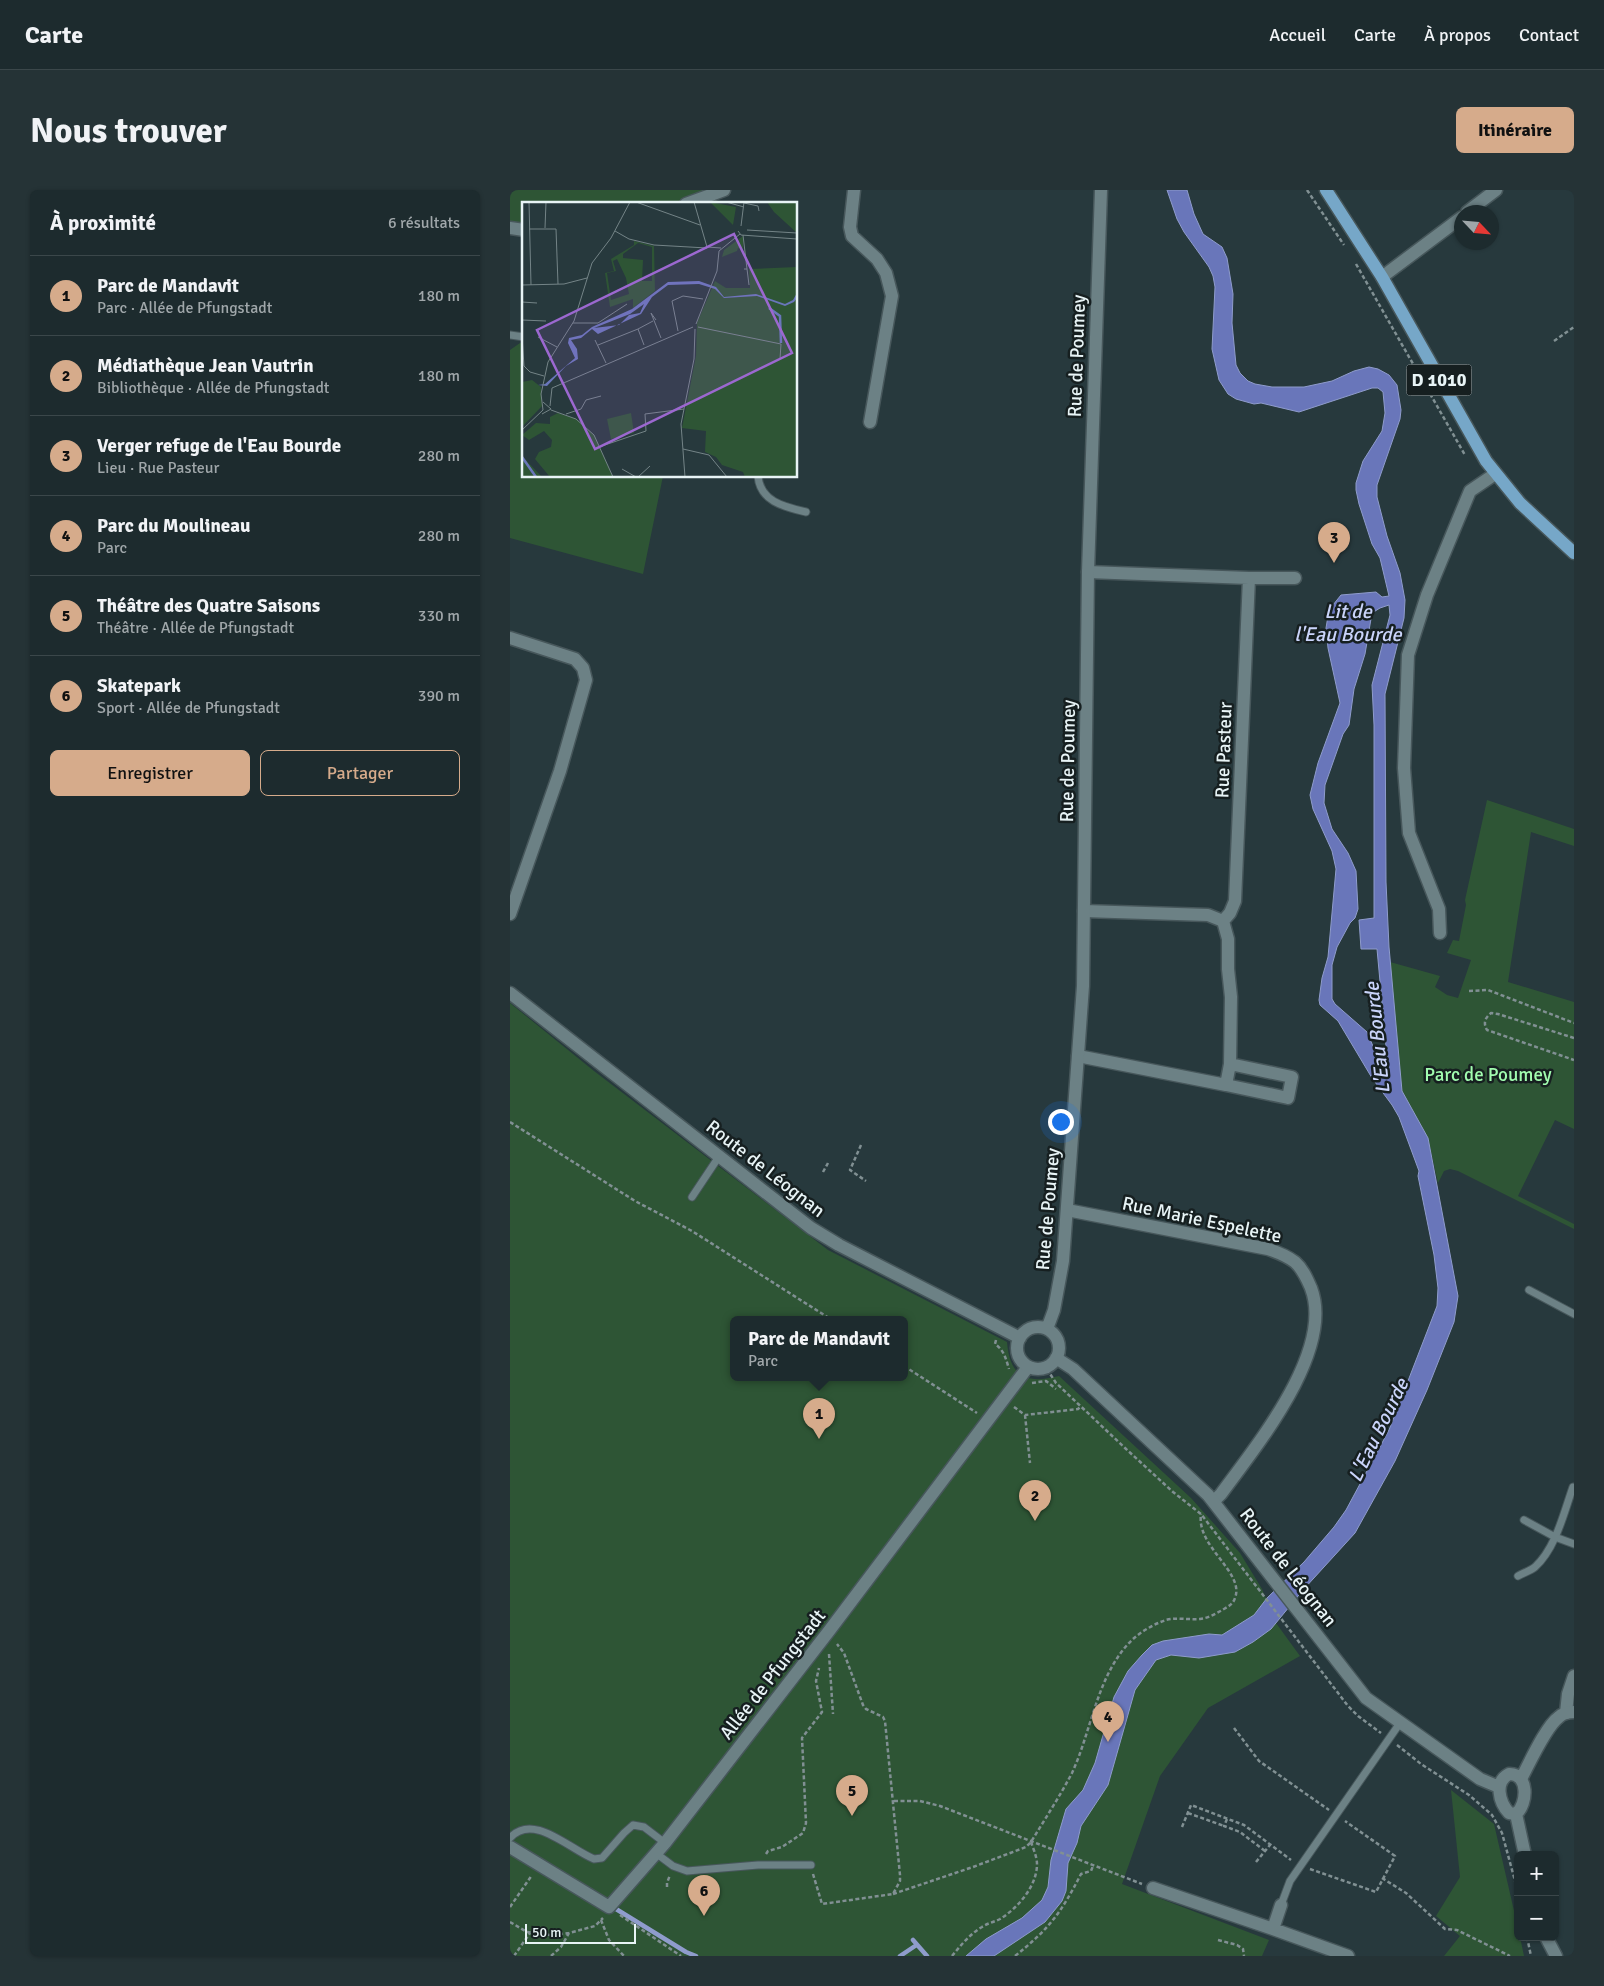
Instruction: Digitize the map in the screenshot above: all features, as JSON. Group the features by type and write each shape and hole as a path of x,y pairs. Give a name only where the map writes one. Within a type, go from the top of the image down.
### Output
{"main road":[{"name":"D 1010","path":"1326,190 1382,277 1473,441 1494,474 1520,503 1574,553"}],"street":[{"path":"691,202 724,190"},
{"path":"854,190 850,227 852,236 877,259 886,273 892,296 870,422"},
{"name":"Rue de Poumey","path":"1047,1330 1052,1320 1063,1261 1083,986 1088,572 1101,190"},
{"path":"1476,205 1496,190"},
{"path":"1382,277 1454,223"},
{"path":"1440,933 1438,909 1409,833 1404,768 1408,654 1427,595 1470,491 1494,474"},
{"path":"1088,572 1295,578"},
{"name":"Rue Pasteur","path":"1223,921 1236,901 1249,578"},
{"path":"510,638 575,659 583,668 586,680 560,771 510,914"},
{"path":"1084,910 1208,915 1223,921 1228,939 1228,969 1231,997 1230,1064 1226,1085"},
{"name":"Route de Léognan","path":"510,993 720,1155 811,1228 838,1245 1020,1338"},
{"path":"1078,1056 1288,1098 1292,1077 1230,1064"},
{"name":"Rue Marie Espelette","path":"1067,1210 1268,1249 1283,1254 1296,1263 1304,1272 1314,1296 1316,1310 1313,1333 1303,1368 1278,1416 1214,1501"},
{"path":"1035,1328 1047,1330 1053,1334 1059,1345 1056,1358 1046,1368 1034,1369 1028,1367 1020,1357 1018,1344 1020,1338 1029,1330 1035,1328"},
{"name":"Route de Léognan","path":"1056,1358 1073,1369 1193,1479 1214,1501 1366,1698 1400,1724 1480,1779 1500,1787"},
{"name":"Allée de Pfungstadt","path":"609,1907 666,1843 1028,1367"},
{"path":"1521,1779 1548,1729 1557,1717 1570,1712 1568,1694 1574,1676"},
{"path":"1509,1774 1513,1774 1521,1779 1523,1786 1524,1801 1520,1811 1516,1814 1509,1812 1504,1807 1500,1787 1501,1780 1509,1774"},
{"path":"1516,1814 1524,1851"},
{"path":"510,1847 609,1907"},
{"path":"1153,1888 1348,1956"},
{"path":"1273,1929 1281,1905"},
{"path":"1546,1941 1549,1956"},
{"path":"1547,1941 1556,1956"}],"lane":[{"path":"758,478 761,488 775,503 806,512"},
{"path":"692,1197 720,1155"},
{"path":"1529,1290 1574,1314"},
{"path":"1518,1576 1535,1567 1546,1554 1555,1537 1573,1487"},
{"path":"1524,1520 1555,1537 1574,1544"},
{"path":"1281,1905 1290,1881 1400,1724"},
{"path":"510,1838 521,1830 535,1828 594,1859 602,1858 633,1825 644,1827 666,1843"},
{"path":"656,1854 673,1866 687,1871 758,1865 811,1865"}],"path":[{"path":"1554,341 1574,327"},
{"path":"1468,991 1488,990 1574,1023"},
{"path":"1574,1038 1498,1014 1491,1013 1486,1017 1484,1025 1486,1030 1574,1060"},
{"path":"510,1122 634,1201 692,1231 826,1316"},
{"path":"861,1145 850,1170 866,1181"},
{"path":"823,1172 828,1164"},
{"path":"1046,1368 1056,1383 1173,1492 1201,1514 1348,1706 1358,1716 1421,1764 1469,1795 1492,1816 1502,1833 1514,1877"},
{"path":"908,1369 989,1420"},
{"path":"1004,1399 1025,1415 1078,1409 1081,1406"},
{"path":"1025,1415 1030,1463"},
{"path":"811,1865 822,1904 893,1894 1026,1847 1031,1842 1071,1774 1104,1685 1111,1668 1122,1650 1137,1635 1160,1622 1174,1618 1206,1618 1228,1607 1234,1599 1235,1582 1209,1546 1200,1523 1201,1514"},
{"path":"828,1632 833,1714"},
{"path":"828,1632 844,1653 863,1705 866,1709 883,1717 885,1721 900,1875 893,1894"},
{"path":"758,1865 768,1851 782,1847 803,1833 806,1814 802,1738 822,1712 816,1681 819,1665"},
{"path":"1234,1728 1259,1761 1336,1815"},
{"path":"894,1801 931,1803 1153,1888"},
{"path":"1182,1827 1191,1805 1244,1825 1287,1858 1301,1865"},
{"path":"1188,1813 1240,1832 1265,1851"},
{"path":"1224,1826 1227,1819"},
{"path":"1313,1870 1376,1892 1395,1856 1347,1822"},
{"path":"952,1956 971,1935 984,1926 1002,1918 1016,1907 1030,1889 1037,1871 1038,1861 1031,1842"},
{"path":"1256,1862 1270,1845"},
{"path":"510,1907 538,1865"},
{"path":"1015,1956 1051,1924 1064,1907 1081,1874 1090,1871 1093,1866"},
{"path":"1382,1878 1406,1893 1445,1929 1457,1930 1510,1956"},
{"path":"510,1922 530,1933 569,1933 595,1926 609,1907 681,1956"},
{"path":"601,1920 609,1940 624,1956"},
{"path":"514,1956 530,1933"},
{"path":"551,1956 561,1946 569,1933"},
{"path":"1218,1940 1244,1949 1244,1956"},
{"path":"1529,1941 1531,1956"}],"green space":[{"path":"510,190 724,190 691,202 522,202 522,230 510,228"},
{"path":"522,344 522,478 663,478 643,574 510,538 510,350"},
{"name":"Parc de Poumey","path":"1487,800 1574,829 1574,846 1531,832 1508,982 1574,1002 1574,1129 1555,1120 1518,1196 1574,1224 1574,1229 1458,1171 1450,1169 1444,1171 1438,1183 1428,1138 1402,1092 1390,962 1440,976 1435,987 1447,995 1458,998 1471,960 1447,953 1453,940 1459,941 1466,905 1465,900"},
{"path":"510,1003 594,1071 828,1250 1007,1342 1012,1364 1022,1376 1038,1379 1059,1376 1191,1498 1240,1553 1262,1589 1276,1623 1300,1656 1208,1708 1160,1776 1122,1884 1269,1940 1262,1956 510,1956"},
{"path":"1451,1790 1494,1824 1514,1911 1514,1941 1521,1941 1524,1956 1444,1956 1460,1936 1436,1916 1460,1877"}],"water":[{"name":"Lit de l'Eau Bourde","path":"1167,190 1187,190 1194,214 1203,234 1222,247 1227,258 1233,294 1232,323 1236,365 1240,373 1248,381 1272,387 1304,387 1332,381 1354,371 1369,367 1389,375 1397,385 1401,410 1400,419 1377,485 1377,497 1387,536 1400,573 1405,600 1404,618 1385,694 1386,882 1389,947 1402,1091 1428,1138 1458,1296 1454,1322 1427,1390 1395,1461 1355,1533 1303,1590 1271,1629 1253,1642 1235,1652 1199,1658 1171,1655 1156,1660 1135,1690 1108,1785 1081,1826 1077,1843 1068,1863 1066,1891 1062,1901 1045,1922 994,1956 966,1956 986,1939 1022,1918 1042,1900 1048,1887 1051,1860 1066,1809 1083,1790 1095,1763 1114,1697 1128,1671 1152,1645 1163,1641 1209,1634 1222,1635 1254,1615 1267,1598 1304,1562 1334,1527 1346,1510 1389,1430 1437,1306 1438,1288 1434,1255 1418,1176 1419,1171 1399,1117 1372,1078 1338,1021 1320,1005 1319,1000 1322,978 1328,957 1336,869 1332,851 1313,809 1310,795 1318,763 1340,703 1328,648 1326,628 1329,610 1341,595 1376,592 1382,597 1389,596 1380,558 1372,544 1356,490 1356,483 1363,461 1382,431 1385,413 1383,392 1378,388 1372,388 1299,412 1261,403 1254,404 1236,399 1228,394 1219,380 1212,349 1215,287 1213,276 1177,219","holes":["1389,605 1390,615 1372,685 1374,725 1374,918 1359,920 1361,949 1377,949 1388,1068 1375,1051 1367,1032 1335,1004 1332,999 1332,965 1337,947 1350,923 1355,918 1358,909 1356,871 1348,853 1332,829 1324,803 1325,785 1343,734 1349,725 1354,689 1365,654 1372,613"]}],"waterway":[{"path":"616,1909 686,1952 696,1956"},
{"path":"913,1940 927,1956"},
{"path":"900,1956 915,1946"}],"place":[{"name":"Verger refuge de l'Eau Bourde","path":"1334,563"},
{"name":"Parc de Mandavit","path":"819,1439"},
{"name":"Médiathèque Jean Vautrin","path":"1035,1521"},
{"name":"Parc du Moulineau","path":"1108,1742"},
{"name":"Théâtre des Quatre Saisons","path":"852,1816"},
{"name":"Skatepark","path":"704,1916"}],"water label":[{"name":"L'Eau Bourde","path":"1377,1038"},
{"name":"L'Eau Bourde","path":"1378,1430"}]}
